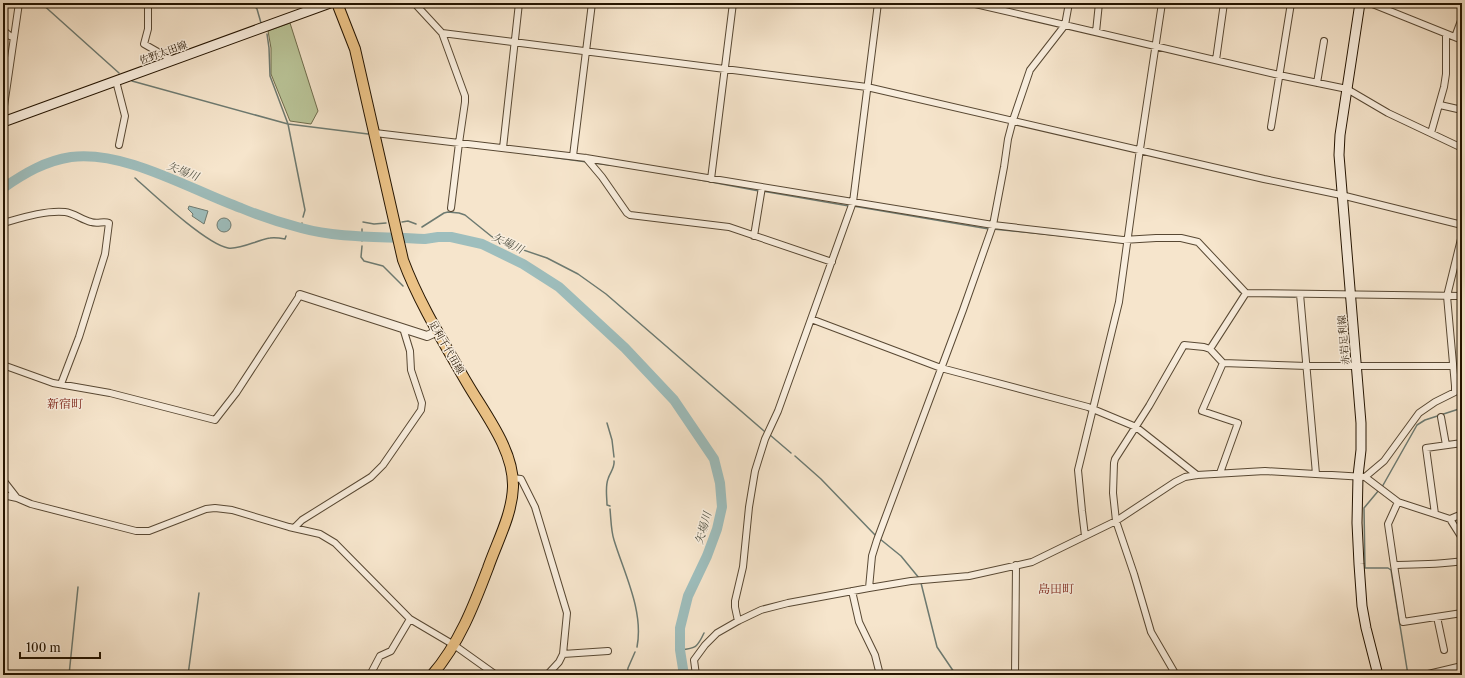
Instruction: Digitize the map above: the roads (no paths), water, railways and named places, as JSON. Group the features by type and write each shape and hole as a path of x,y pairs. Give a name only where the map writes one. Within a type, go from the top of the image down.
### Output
{"main road":[{"name":"佐野太田線","path":"4,121 330,3"},
{"name":"足利千代田線","path":"337,3 355,49 403,260 412,282 438,331 500,440 509,460 512,478 512,494 508,512 469,616 454,644 432,675"},
{"name":"赤岩足利線","path":"1360,3 1340,135 1339,155 1341,195 1361,423 1361,476 1358,523 1362,606 1378,675"}],"street":[{"path":"4,121 5,78 14,37 19,3"},
{"path":"148,3 148,29 144,44 172,60"},
{"path":"416,3 417,6 442,33 465,96 452,208"},
{"path":"503,148 516,42 519,3"},
{"path":"573,156 592,3"},
{"path":"711,179 733,3"},
{"path":"738,621 735,602 743,567 749,508 755,471 765,439 778,410 853,202 878,3"},
{"path":"971,3 1156,47 1347,89 1388,113 1462,148"},
{"path":"869,588 872,556 877,540 993,225 1008,139 1030,70 1065,25 1069,3"},
{"path":"1096,32 1099,3"},
{"path":"1085,536 1078,470 1119,302 1162,3"},
{"path":"1216,60 1224,3"},
{"path":"1271,127 1290,3"},
{"path":"1370,3 1462,40"},
{"path":"1455,37 1462,18"},
{"path":"3,30 10,36 14,37"},
{"path":"442,33 867,87 1140,149 1264,179 1341,195 1462,225"},
{"path":"1431,133 1440,105 1446,74 1446,34"},
{"path":"1317,83 1324,41"},
{"path":"116,81 125,116 119,145"},
{"path":"1440,105 1462,110"},
{"path":"375,133 573,156 993,225 1127,240 1181,238 1198,242 1246,293 1462,296"},
{"path":"586,158 630,215 729,227 778,245 832,262"},
{"path":"754,236 762,187"},
{"path":"3,223 30,216 64,212 71,213 89,222 109,223 105,254 79,337 61,384"},
{"path":"1361,476 1384,461 1419,413 1435,402 1455,392 1447,296 1462,235"},
{"path":"1210,349 1246,293"},
{"path":"1300,294 1316,474"},
{"path":"3,365 61,384 110,393 216,420 236,393 300,295 427,336 438,331"},
{"path":"811,319 941,368 1093,409 1136,427 1197,475"},
{"path":"295,528 302,520 371,477 383,465 421,410 422,403 411,370 410,351 403,328"},
{"path":"1176,675 1151,632 1134,574 1116,521 1113,493 1114,463 1184,346 1204,347 1210,349 1223,363 1307,366 1453,366"},
{"path":"1220,473 1238,423 1202,411 1223,363"},
{"path":"1441,417 1446,445"},
{"path":"1435,514 1426,448 1462,443"},
{"path":"696,675 694,660 717,633 762,610 788,603 852,591 905,582 969,576 1032,562 1116,521 1185,477 1220,473 1265,471 1361,476 1398,502 1450,519 1462,538"},
{"path":"512,478 521,479 535,507 567,614 563,654 559,662 547,675"},
{"path":"3,480 17,498"},
{"path":"3,495 17,498 31,504 136,531 149,532 206,509 215,508 232,510 289,527 320,534 335,543 410,618 454,644 496,675"},
{"path":"1398,502 1388,524 1403,622 1462,613"},
{"path":"1450,519 1462,514"},
{"path":"1394,565 1434,565 1462,561"},
{"path":"1015,675 1016,565"},
{"path":"852,591 859,622 875,655 880,675"},
{"path":"1437,616 1444,650"},
{"path":"370,675 380,656 391,650 410,618"},
{"path":"563,654 608,651"},
{"path":"1424,675 1462,666"}],"water":[{"path":"189,206 208,211 204,224 192,216 193,214 188,209"},
{"path":"221,218 227,218 231,222 231,228 227,232 221,232 217,228 217,222"}],"waterway":[{"path":"41,3 119,73"},
{"path":"252,3 257,9 261,23"},
{"path":"267,34 270,76 288,124 305,210 303,217"},
{"path":"132,81 288,124 368,134"},
{"path":"521,153 587,162"},
{"name":"矢場川","path":"3,188 19,177 52,161 71,157 92,156 113,159 158,173 263,217 316,232 347,236 425,239 451,237 482,244 523,264 559,287 625,348 674,400 714,459 720,483 722,507 717,529 707,556 688,596 680,628 680,650 684,675"},
{"path":"593,163 609,165"},
{"path":"674,175 759,191"},
{"path":"135,178 180,218 207,238 228,248 243,246 270,238 285,239 286,236"},
{"path":"762,191 849,206"},
{"path":"853,206 989,229"},
{"path":"422,227 444,213 459,213 465,215 500,242 547,258 578,274 606,294 764,431"},
{"path":"402,222 408,221 416,224"},
{"path":"363,222 374,224 386,223"},
{"name":"矢場川","path":"301,228 302,223"},
{"name":"矢場川","path":"288,228 289,224"},
{"name":"矢場川","path":"362,229 362,241"},
{"path":"993,229 1063,236"},
{"path":"362,246 361,257 364,261 383,266 403,286"},
{"path":"1218,267 1240,292 1244,294"},
{"path":"1247,296 1295,297"},
{"path":"1382,487 1417,425 1425,420 1462,408"},
{"path":"607,423 612,440 614,457"},
{"path":"770,435 791,453"},
{"path":"795,456 821,479 876,536"},
{"path":"610,506 607,505 606,492 607,482 614,466 614,461"},
{"path":"1379,490 1364,508 1365,568 1388,568 1391,570 1408,675"},
{"path":"610,509 613,536 632,592 638,620 637,647"},
{"path":"880,539 901,556 919,578"},
{"path":"921,583 937,647 956,675"},
{"path":"69,675 78,587"},
{"path":"188,675 199,593"},
{"path":"680,650 693,648 700,642 704,633"},
{"path":"627,675 628,668 635,652"}],"district":[{"name":"新宿町","path":"65,404"},
{"name":"島田町","path":"1056,589"}]}
